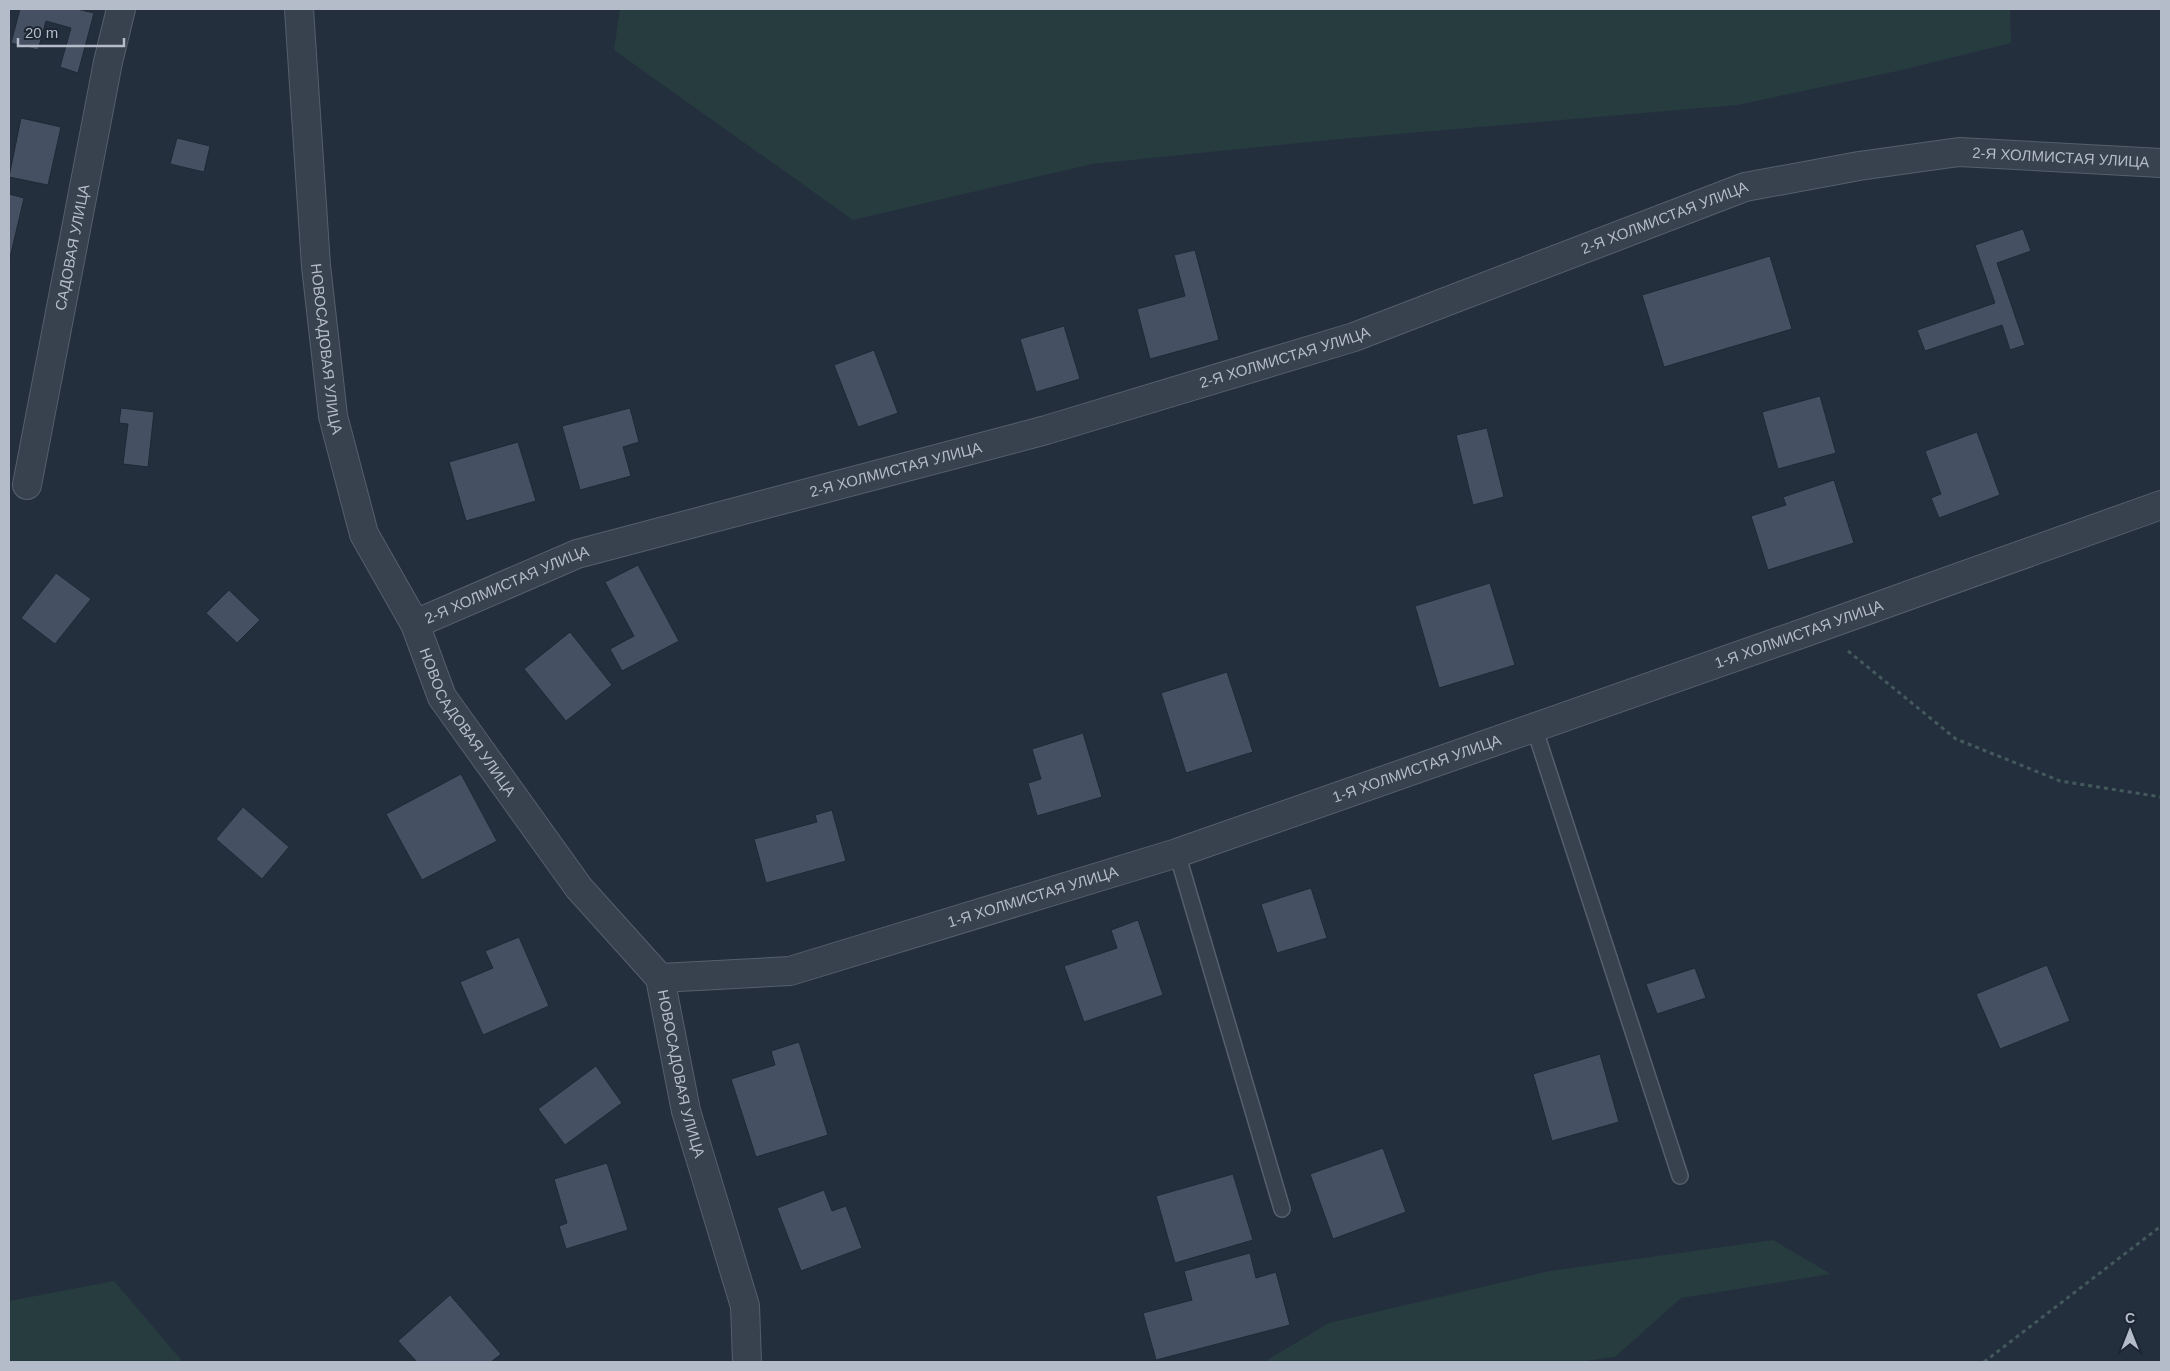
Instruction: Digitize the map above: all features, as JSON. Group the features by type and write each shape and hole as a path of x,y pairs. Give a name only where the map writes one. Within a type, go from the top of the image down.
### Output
{"street":[{"name":"САДОВАЯ УЛИЦА","path":"27,485 108,62 121,9"},
{"name":"НОВОСАДОВАЯ УЛИЦА","path":"299,9 316,266 332,416 364,534 415,624 442,697 579,888 660,978 686,1111 745,1306 747,1362"},
{"name":"2-Я ХОЛМИСТАЯ УЛИЦА","path":"415,624 578,554 1046,430 1354,337 1745,187 1859,166 1958,152 2161,162"},
{"name":"1-Я ХОЛМИСТАЯ УЛИЦА","path":"660,978 790,971 1177,852 1809,631 2161,505"}],"lane":[{"path":"1534,727 1680,1176"},
{"path":"1177,852 1282,1210"}],"path":[{"path":"1809,631 1852,654 1956,739 2060,781 2161,797"},
{"path":"1984,1362 2161,1226"}],"green space":[{"path":"620,9 2010,9 2011,43 1902,70 1737,105 1340,139 1092,164 853,220 614,50"},
{"path":"1773,1240 1831,1274 1681,1298 1615,1357 1577,1362 1264,1362 1329,1323 1550,1271"},
{"path":"114,1281 183,1362 9,1362 9,1301"}],"building":[{"path":"20,9 77,9 94,13 78,73 60,67 71,28 46,21 38,50 11,43"},
{"path":"21,118 61,127 48,185 9,177"},
{"path":"177,138 210,146 204,172 170,164"},
{"path":"9,194 24,198 9,262"},
{"path":"2023,229 2031,251 1997,263 2025,345 2010,350 2002,325 1925,351 1917,330 1995,303 1975,245"},
{"path":"1195,250 1219,340 1150,359 1137,309 1185,296 1174,255"},
{"path":"1770,256 1792,329 1664,367 1642,295"},
{"path":"1064,326 1080,379 1036,392 1020,339"},
{"path":"874,350 898,413 858,427 834,365"},
{"path":"1820,396 1836,453 1778,469 1762,412"},
{"path":"121,408 154,412 148,467 123,464 128,424 119,423"},
{"path":"630,408 639,442 623,447 631,476 580,490 562,426"},
{"path":"1487,428 1504,497 1473,505 1456,435"},
{"path":"1977,432 2000,495 1939,518 1931,498 1941,494 1925,451"},
{"path":"518,442 536,501 466,521 449,462"},
{"path":"1834,480 1854,543 1768,570 1751,516 1786,505 1783,497"},
{"path":"638,565 679,641 622,671 610,649 634,636 605,582"},
{"path":"56,573 91,599 55,644 21,618"},
{"path":"1490,583 1515,665 1439,688 1415,606"},
{"path":"229,590 260,620 237,643 206,613"},
{"path":"570,632 612,685 566,721 524,669"},
{"path":"1227,672 1253,752 1186,773 1161,693"},
{"path":"1083,733 1102,797 1037,816 1028,783 1041,779 1032,749"},
{"path":"461,774 497,841 422,880 386,814"},
{"path":"243,807 289,847 262,879 216,839"},
{"path":"832,810 846,861 766,883 754,839 817,822 815,815"},
{"path":"1311,888 1327,938 1277,953 1261,904"},
{"path":"1138,920 1163,995 1084,1022 1064,966 1117,948 1111,930"},
{"path":"519,937 549,1006 483,1035 460,982 493,968 485,951"},
{"path":"2047,965 2070,1021 2000,1049 1976,994"},
{"path":"1695,968 1706,998 1657,1014 1646,984"},
{"path":"799,1042 828,1135 756,1157 731,1079 775,1065 771,1051"},
{"path":"1600,1054 1619,1122 1552,1141 1533,1074"},
{"path":"596,1066 622,1103 565,1145 538,1109"},
{"path":"1383,1148 1406,1212 1333,1239 1310,1174"},
{"path":"607,1163 628,1230 566,1249 559,1226 567,1223 554,1179"},
{"path":"1233,1174 1253,1240 1175,1263 1156,1196"},
{"path":"824,1190 832,1211 846,1206 862,1248 801,1271 777,1208"},
{"path":"1250,1253 1256,1278 1276,1272 1290,1325 1156,1360 1143,1313 1192,1300 1184,1271"},
{"path":"450,1295 501,1354 491,1362 417,1362 398,1341"}]}
